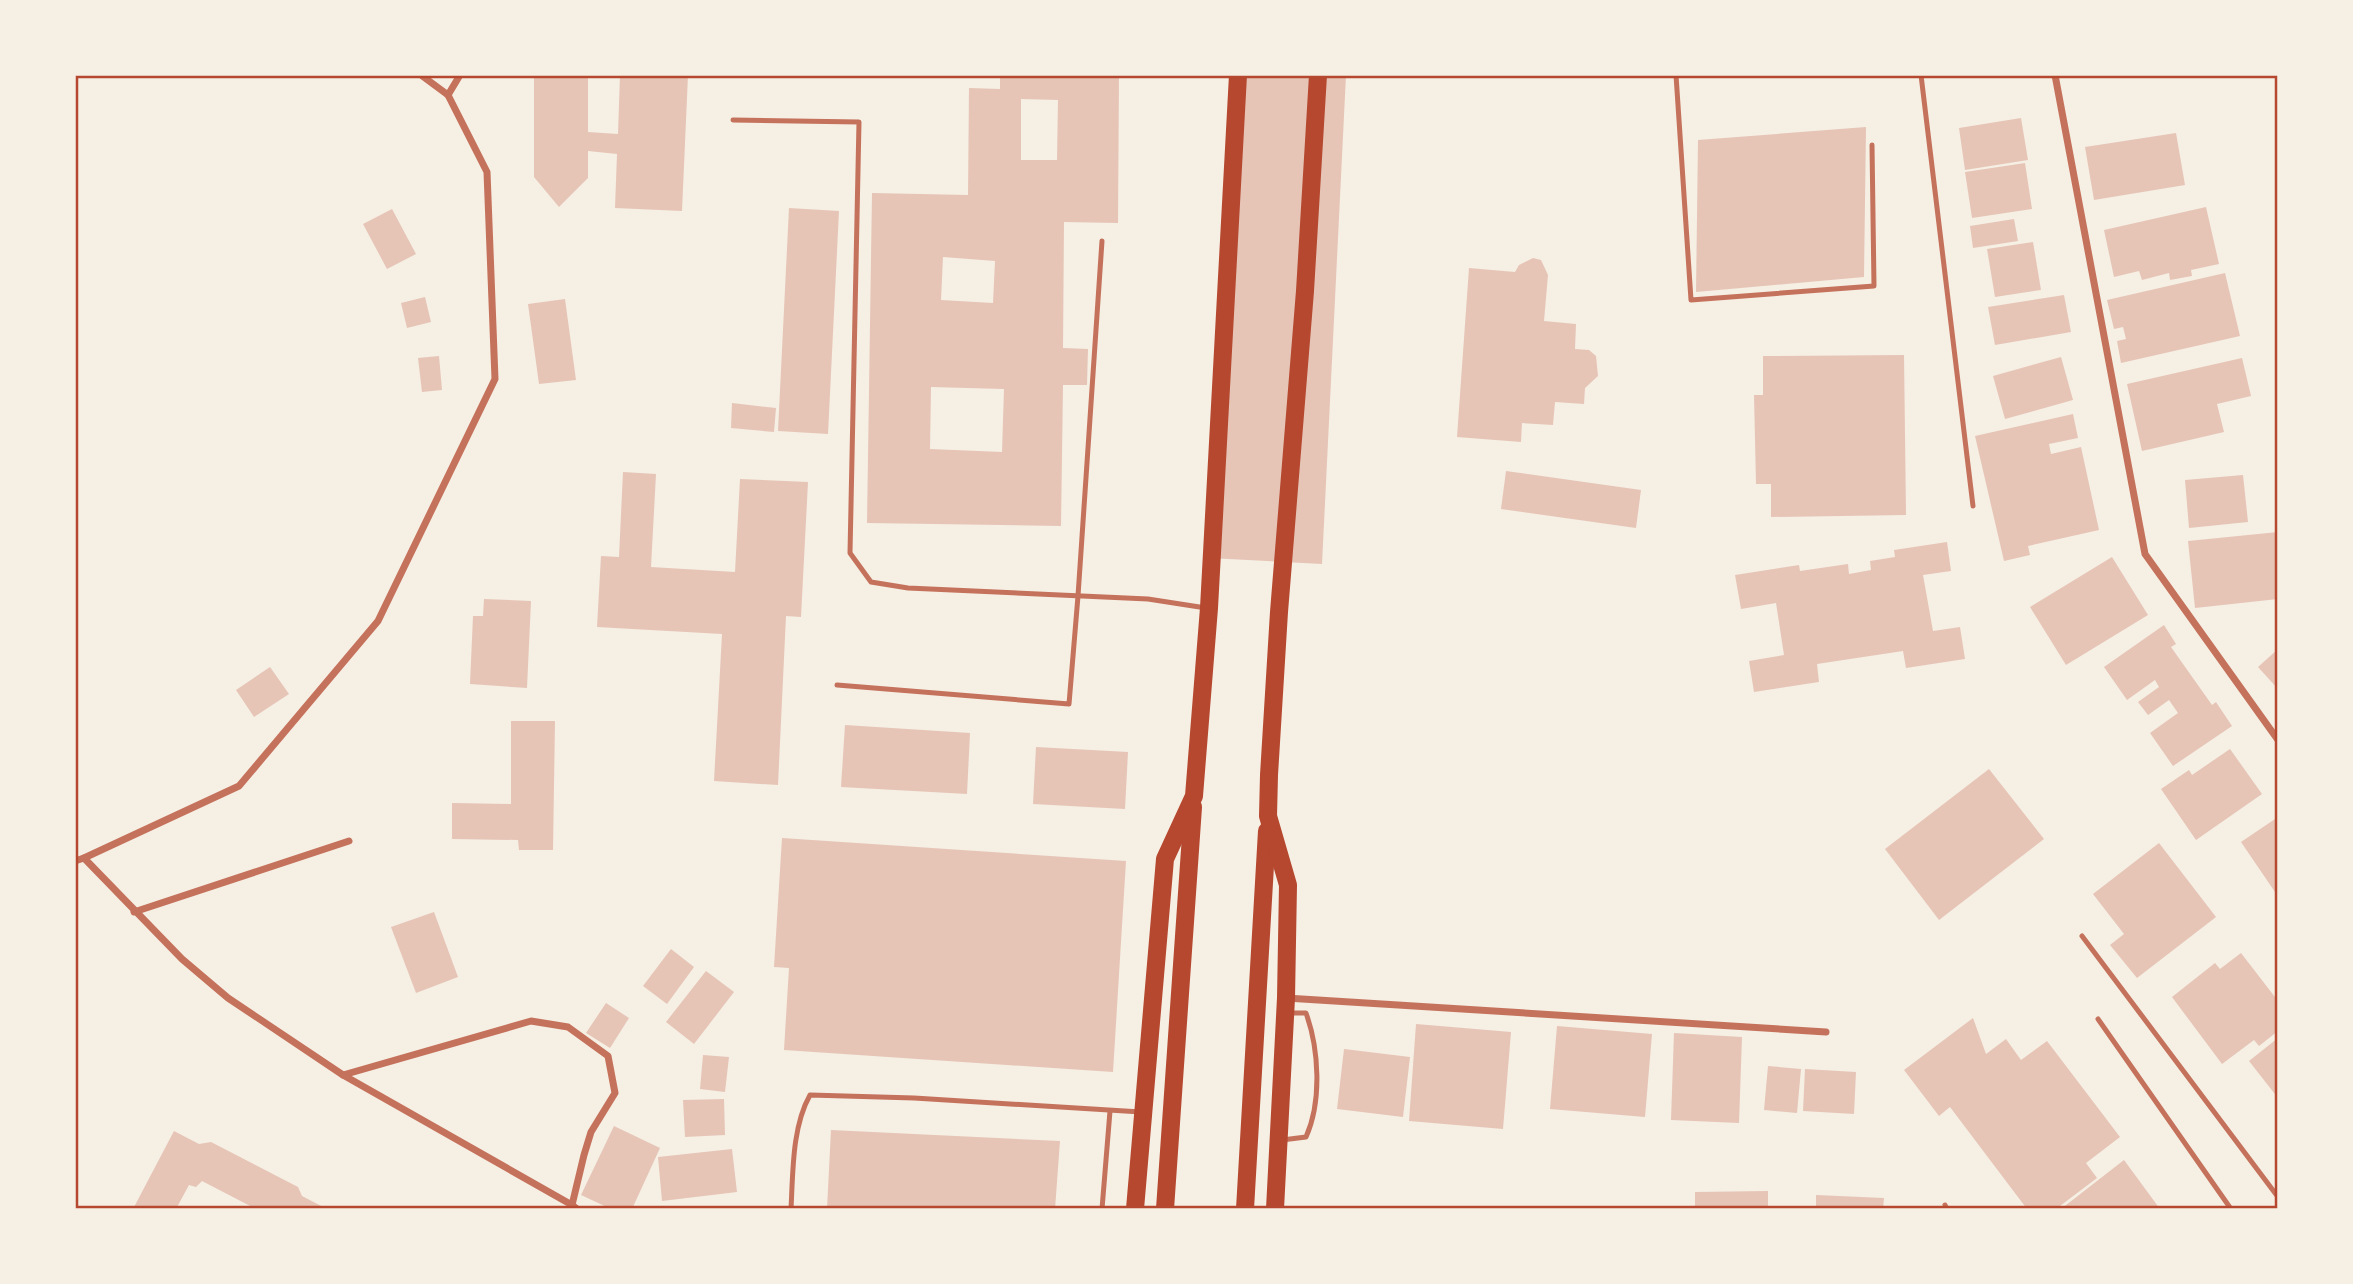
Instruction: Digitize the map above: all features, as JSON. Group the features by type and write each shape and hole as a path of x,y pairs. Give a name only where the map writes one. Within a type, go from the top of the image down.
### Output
{"main road":[{"path":"1166,1209 1209,608 1238,75"},
{"path":"1245,1209 1279,612 1305,291 1318,75"},
{"path":"1135,1209 1165,859 1194,796"},
{"path":"1268,816 1288,885 1286,1005 1275,1209"}],"street":[{"path":"75,861 239,786 379,621 495,379 487,172 448,95 421,75"},
{"path":"448,95 460,75"},
{"path":"2054,75 2145,554 2278,740"},
{"path":"134,912 349,841"},
{"path":"84,858 181,959 228,998 343,1075 573,1208 584,1154 592,1132 615,1093 608,1056 568,1027 531,1021 343,1075"},
{"path":"1286,1005 1826,1032"}],"lane":[{"path":"1676,75 1691,300 1874,286 1872,145"},
{"path":"1921,75 1973,506"},
{"path":"733,120 859,122 850,553 872,582 908,588 1148,599 1209,608"},
{"path":"837,685 1069,704 1102,241"},
{"path":"2082,936 2278,1197"},
{"path":"1278,1140 1306,1137 1312,1123 1315,1094 1317,1057 1314,1036 1306,1013 1286,1005"},
{"path":"2098,1019 2231,1209"},
{"path":"791,1209 801,1110 810,1095 928,1099 1144,1113"},
{"path":"1102,1209 1110,1111"}],"building":[{"path":"534,75 588,75 588,132 618,134 620,75 688,75 682,211 615,208 617,154 588,151 588,178 559,207 534,177"},
{"path":"1000,75 1119,75 1118,223 1064,222 1063,348 1088,349 1087,385 1063,385 1061,526 867,523 872,193 968,195 969,88 1000,89","holes":["1021,99 1058,100 1057,160 1021,160","943,257 995,261 993,303 941,300","931,387 1004,389 1002,452 930,449"]},
{"path":"1233,75 1346,75 1322,564 1209,558"},
{"path":"2021,118 2028,160 1965,170 1959,128"},
{"path":"1866,127 1864,277 1696,292 1698,140"},
{"path":"2176,133 2185,185 2094,200 2085,147"},
{"path":"2025,163 2032,209 1972,218 1965,172"},
{"path":"2206,207 2219,264 2191,270 2192,276 2170,280 2169,273 2142,280 2139,271 2114,277 2104,230"},
{"path":"789,208 839,211 828,434 778,431"},
{"path":"392,209 416,254 387,269 363,224"},
{"path":"2014,219 2018,241 1973,248 1970,226"},
{"path":"2033,242 2041,290 1995,297 1987,249"},
{"path":"1533,258 1541,260 1548,275 1544,321 1576,324 1575,349 1589,350 1596,356 1598,376 1585,388 1584,404 1555,402 1553,425 1522,423 1521,442 1457,437 1469,268 1515,272 1519,265"},
{"path":"2225,273 2240,336 2121,363 2117,341 2126,339 2123,327 2114,329 2107,300"},
{"path":"2064,295 2071,332 1995,345 1988,307"},
{"path":"425,297 431,322 407,328 401,303"},
{"path":"565,299 576,380 539,384 528,304"},
{"path":"1904,355 1906,515 1771,517 1771,484 1756,484 1754,395 1763,395 1763,356"},
{"path":"439,356 442,390 422,392 418,358"},
{"path":"2061,357 2073,400 2005,419 1993,376"},
{"path":"2242,358 2251,396 2217,404 2224,432 2142,451 2127,384"},
{"path":"732,403 776,408 774,432 731,428"},
{"path":"2073,414 2078,438 2049,444 2051,454 2081,447 2099,530 2028,546 2030,555 2004,561 1975,436"},
{"path":"1506,471 1641,490 1636,528 1501,509"},
{"path":"623,472 656,474 651,567 735,572 740,479 808,482 801,617 786,616 778,785 714,781 722,634 597,627 601,556 619,557"},
{"path":"2243,475 2248,522 2189,528 2185,480"},
{"path":"2278,532 2278,599 2195,608 2188,541"},
{"path":"1947,542 1951,571 1923,575 1933,631 1960,627 1965,659 1906,668 1903,651 1817,664 1819,682 1754,692 1749,661 1784,655 1776,603 1741,609 1735,575 1799,565 1800,571 1848,564 1849,574 1871,570 1870,561 1895,557 1894,550"},
{"path":"2112,557 2148,615 2066,665 2030,607"},
{"path":"484,599 531,601 527,688 470,684 473,616 483,616"},
{"path":"2164,625 2176,644 2171,647 2212,705 2216,702 2232,726 2173,766 2150,733 2178,713 2169,700 2148,715 2138,702 2159,687 2155,680 2127,700 2104,667"},
{"path":"2278,649 2278,689 2258,667"},
{"path":"270,667 289,694 254,717 236,690"},
{"path":"511,721 555,721 553,850 519,850 518,840 452,839 452,803 511,804"},
{"path":"845,725 970,733 967,794 841,787"},
{"path":"1036,747 1128,752 1125,809 1033,804"},
{"path":"2230,749 2262,794 2196,840 2161,789 2189,770 2192,775"},
{"path":"1989,769 2044,839 1939,920 1885,849"},
{"path":"2278,817 2278,890 2275,892 2241,842"},
{"path":"782,838 1126,861 1113,1072 784,1050 789,968 774,967"},
{"path":"2159,843 2216,917 2137,978 2110,945 2124,934 2093,894"},
{"path":"434,912 458,977 416,993 391,927"},
{"path":"671,949 694,967 667,1004 643,986"},
{"path":"2241,953 2278,1001 2278,1031 2259,1046 2254,1040 2222,1064 2172,997 2215,963 2220,969"},
{"path":"706,971 734,992 694,1044 666,1022"},
{"path":"606,1003 629,1018 610,1048 586,1033"},
{"path":"1973,1018 1986,1054 2006,1039 2021,1060 2047,1041 2120,1137 2086,1163 2097,1178 2056,1209 2027,1209 1950,1107 1939,1116 1904,1070"},
{"path":"1416,1024 1511,1032 1503,1129 1409,1121"},
{"path":"1557,1026 1652,1034 1645,1117 1550,1109"},
{"path":"1674,1033 1742,1037 1739,1123 1671,1120"},
{"path":"2278,1038 2278,1098 2249,1061"},
{"path":"1344,1049 1410,1057 1403,1117 1337,1109"},
{"path":"703,1055 729,1057 725,1092 700,1089"},
{"path":"1768,1066 1801,1069 1797,1113 1764,1110"},
{"path":"1805,1069 1856,1072 1854,1114 1803,1111"},
{"path":"724,1099 725,1135 685,1137 683,1100"},
{"path":"614,1126 660,1148 632,1209 611,1209 581,1195"},
{"path":"831,1130 1060,1141 1055,1209 827,1209"},
{"path":"174,1131 199,1144 211,1142 298,1187 302,1196 327,1209 256,1209 202,1181 196,1187 189,1185 176,1209 133,1209"},
{"path":"732,1149 737,1192 662,1201 658,1157"},
{"path":"2124,1160 2160,1209 2061,1209"},
{"path":"1768,1191 1768,1209 1695,1209 1695,1192"},
{"path":"1816,1195 1884,1198 1883,1209 1816,1209"}]}
